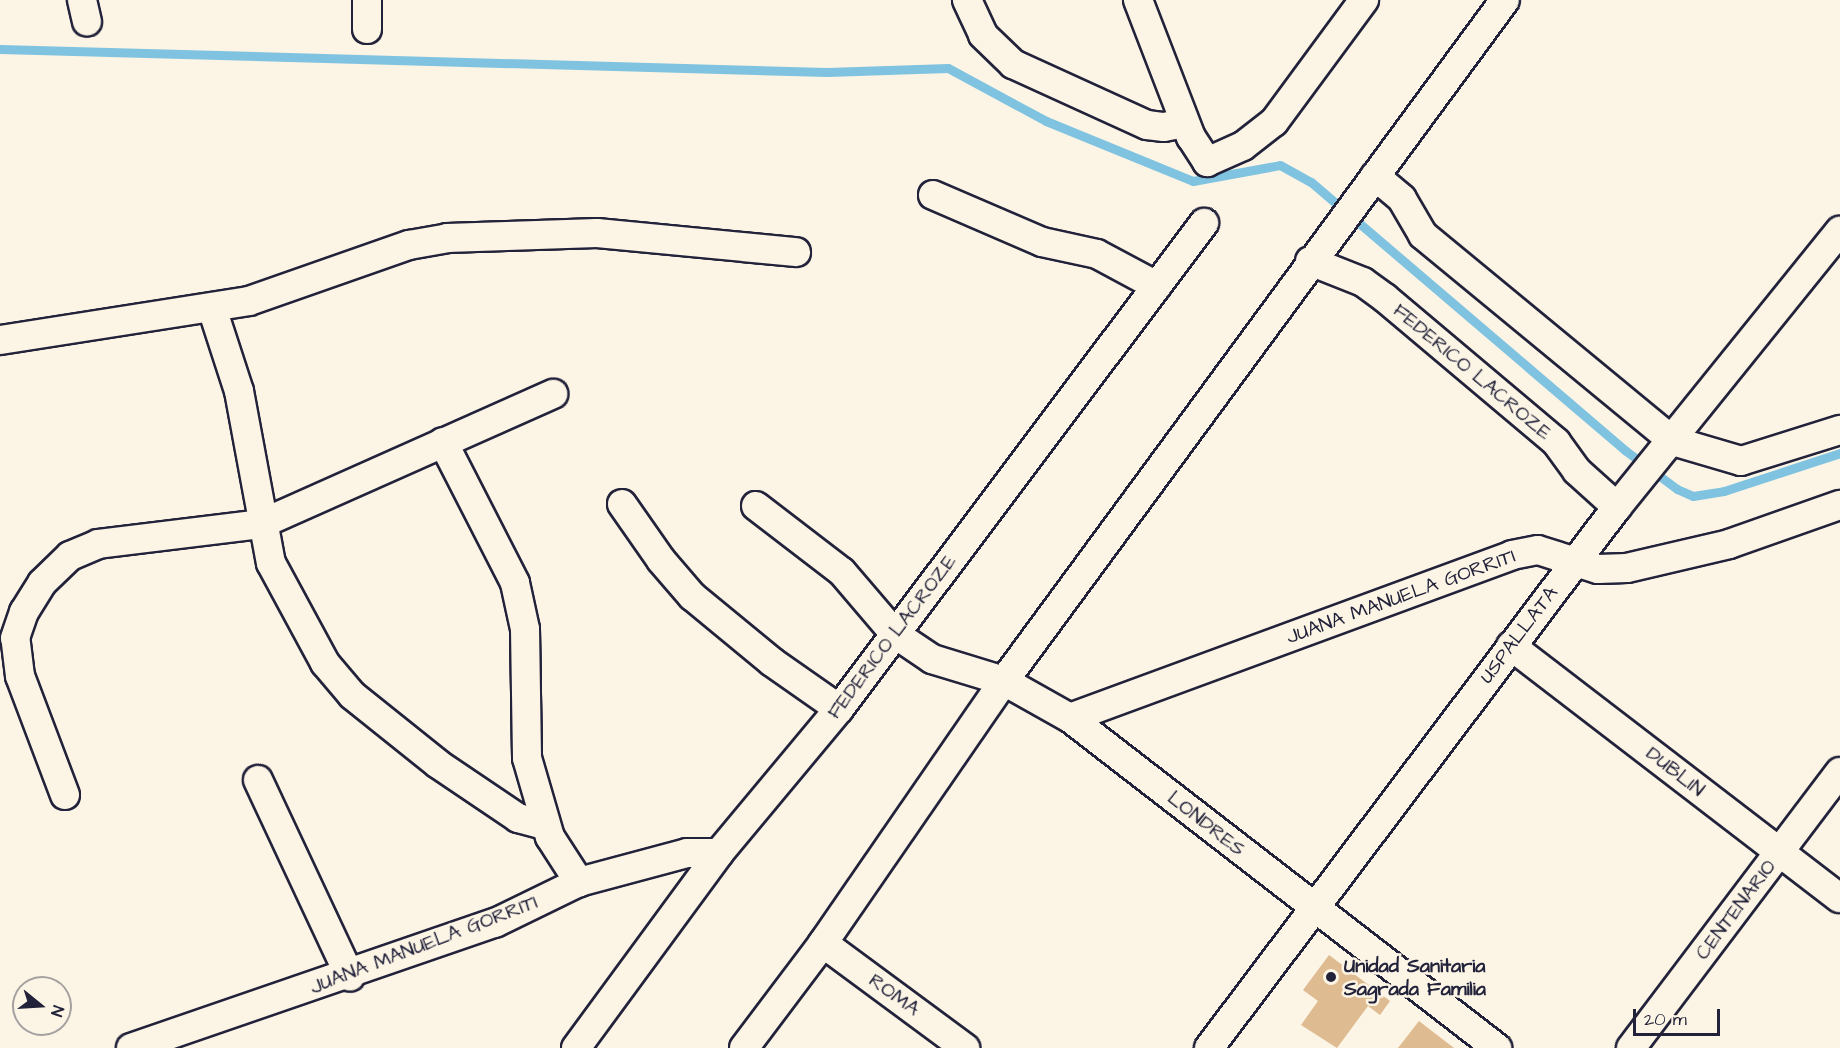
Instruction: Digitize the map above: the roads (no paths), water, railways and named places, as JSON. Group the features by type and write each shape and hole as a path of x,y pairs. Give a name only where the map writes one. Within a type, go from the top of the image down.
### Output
{"street":[{"path":"367,0 368,29"},
{"path":"967,0 983,35 1013,64 1147,125 1164,127 1198,143 1243,146 1274,122 1364,0"},
{"path":"1138,0 1198,143"},
{"path":"744,1048 823,943 1004,681 1314,256 1376,176 1505,0"},
{"path":"1376,176 1402,199 1423,235 1666,448 1741,461 1840,430"},
{"path":"933,195 1042,242 1097,254 1157,286"},
{"name":"FEDERICO LACROZE","path":"576,1048 719,853 776,789 839,709 1204,224"},
{"name":"USPALLATA","path":"1209,1048 1617,507 1840,231"},
{"path":"0,340 249,302 409,245 483,235 597,233 796,252"},
{"name":"FEDERICO LACROZE","path":"1314,256 1363,282 1385,298 1556,442 1583,478 1617,507"},
{"path":"212,308 239,391 261,524 271,563 325,663 352,695 483,797 518,818 545,825"},
{"path":"65,795 21,676 15,638 24,612 42,584 70,556 98,544 261,524 553,394"},
{"path":"442,442 515,583 525,629 527,758 545,825 579,882"},
{"path":"622,504 661,561 692,596 772,662 839,709"},
{"name":"JUANA MANUELA GORRITI","path":"1070,718 1512,555 1538,550 1598,569 1670,561 1840,505"},
{"name":"LONDRES","path":"756,506 842,572 895,634 932,659 1004,681 1070,718 1497,1048"},
{"name":"DUBLIN","path":"1511,646 1840,898"},
{"name":"CENTENARIO","path":"1631,1048 1840,772"},
{"path":"258,780 350,976"},
{"name":"JUANA MANUELA GORRITI","path":"130,1048 350,976 495,923 579,882 687,853 719,853"},
{"name":"ROMA","path":"823,943 965,1048"}],"waterway":[{"path":"0,49 827,72 948,68 1046,121 1193,181 1280,165 1311,182 1626,451 1677,489 1693,496 1724,491 1840,453"}],"place":[{"name":"Unidad Sanitaria Sagrada Familia","path":"1331,977"}]}
